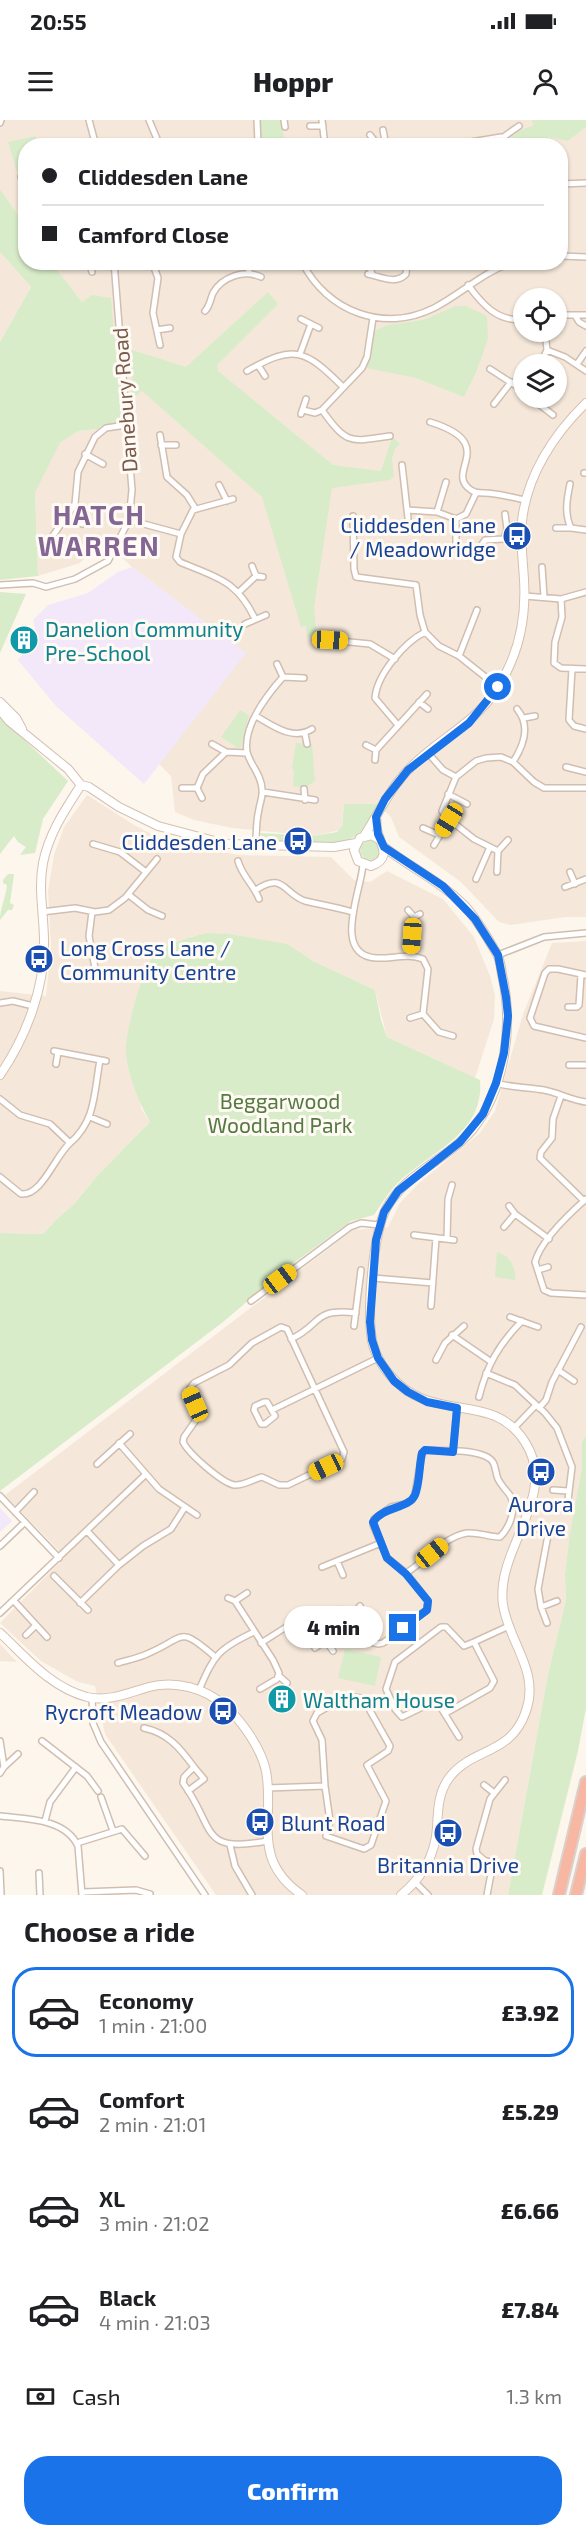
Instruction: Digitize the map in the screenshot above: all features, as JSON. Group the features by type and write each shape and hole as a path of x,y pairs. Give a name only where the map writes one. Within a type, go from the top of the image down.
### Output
{"highway":[{"path":"559,1895 586,1782"},
{"path":"576,1895 586,1854"}],"street":[{"path":"89,120 94,138"},
{"path":"149,120 157,138"},
{"path":"257,120 258,138"},
{"path":"310,126 322,123 324,138"},
{"path":"489,138 496,136 502,138 519,126"},
{"path":"383,130 385,138"},
{"path":"568,184 586,183"},
{"path":"568,256 586,256"},
{"name":"Danebury Road","path":"0,585 33,583 46,586 85,574 108,561 129,520 132,498 115,270"},
{"path":"155,270 158,278 153,313 160,345"},
{"path":"307,270 316,286 351,311 373,318 397,319 418,314 442,303 493,270"},
{"path":"370,270 370,274 399,280 406,274 406,270"},
{"path":"205,311 219,285 229,278 249,273 261,277"},
{"path":"213,280 219,285"},
{"path":"468,285 497,316 513,319"},
{"path":"567,316 586,315"},
{"path":"576,316 579,322 586,326"},
{"path":"306,399 302,412 315,413 322,410 362,368 373,318"},
{"path":"302,319 319,328"},
{"path":"300,354 311,324"},
{"path":"157,330 170,327"},
{"path":"545,354 546,342"},
{"path":"547,350 577,363 586,371"},
{"path":"577,363 586,351"},
{"path":"247,371 270,357 284,353 300,354 315,361 343,387"},
{"path":"258,365 265,376"},
{"path":"490,369 511,382 494,404"},
{"path":"0,710 9,721 68,769 81,785 137,816 171,831 212,842 256,846 334,847 356,843 364,836 396,784 428,753 469,723 498,687 511,662 520,636 525,596 522,538 526,500 533,477 556,435 586,403"},
{"path":"544,408 553,415"},
{"path":"322,410 342,435 361,441 379,440 390,436"},
{"path":"430,421 451,430 466,441 468,454 462,471 466,487 476,493 501,494 526,500"},
{"path":"51,550 49,546 52,537 76,501 76,476 85,454 103,429 126,425"},
{"path":"160,435 167,477 187,495 195,508"},
{"path":"161,445 176,445"},
{"path":"85,454 103,464"},
{"path":"402,465 408,518"},
{"path":"437,512 446,482"},
{"path":"570,484 566,508 571,528"},
{"path":"219,485 230,500 195,508 181,534 176,552 180,562 219,578 239,592 255,619"},
{"path":"407,510 437,512 456,519 466,514 476,493"},
{"path":"477,552 485,540 504,539 507,529 505,514"},
{"path":"68,515 82,524"},
{"path":"353,516 356,577 416,585 425,632 440,646 459,656 498,687"},
{"path":"456,519 456,545 462,550 477,552"},
{"path":"129,520 181,534"},
{"path":"354,528 364,529"},
{"path":"556,528 586,530"},
{"path":"477,552 481,559"},
{"path":"252,566 256,576"},
{"path":"542,567 544,597"},
{"path":"239,592 256,576"},
{"path":"256,576 263,577"},
{"path":"525,596 561,598 586,592"},
{"path":"561,598 562,617 553,657 557,665 572,669 586,669"},
{"path":"459,656 477,610"},
{"path":"245,624 266,615"},
{"path":"470,625 477,628"},
{"path":"397,724 375,698 376,688 411,639 425,632"},
{"path":"351,633 353,641"},
{"path":"330,640 370,644 395,659"},
{"path":"277,664 283,677"},
{"path":"572,669 569,720 574,726 586,729"},
{"path":"283,677 304,678"},
{"path":"256,846 262,792 258,772 247,753 249,734 256,716 283,677"},
{"path":"375,760 376,750 397,724 427,694"},
{"path":"0,702 16,718 23,731"},
{"path":"419,702 428,709"},
{"path":"513,762 523,745 524,718 517,709"},
{"path":"256,716 282,731 305,734 312,729"},
{"path":"524,718 535,717"},
{"path":"305,734 307,744"},
{"path":"212,744 226,752 247,753"},
{"path":"366,745 376,750"},
{"path":"202,798 197,788 203,774 226,752"},
{"path":"428,753 443,770 456,777"},
{"path":"498,851 474,839 449,820 442,811 456,777 472,764 486,758 501,757 513,762 534,782 544,788 586,788"},
{"path":"566,767 586,772"},
{"path":"0,1075 19,1043 33,1006 44,957 41,881 48,844 61,816 81,785"},
{"path":"182,788 197,788"},
{"path":"304,789 305,800"},
{"path":"262,792 315,800"},
{"path":"448,794 467,804"},
{"path":"376,817 382,844 381,860"},
{"path":"434,845 449,820"},
{"path":"423,828 439,835"},
{"path":"364,836 372,835 404,862 428,875 458,899 475,919 498,955 508,1016 504,1053 496,1083 483,1114 460,1142 398,1191 379,1225 373,1278 371,1331 378,1358 394,1381 427,1402 491,1413 514,1428 528,1447 535,1469 533,1497 503,1578 503,1601 509,1626 530,1678 530,1695 525,1715 508,1740 462,1765 448,1779 439,1798 435,1847 427,1866 401,1895"},
{"path":"497,872 498,851 508,840"},
{"path":"356,843 356,856"},
{"path":"93,844 120,852 146,872"},
{"path":"334,847 356,856 367,865"},
{"path":"476,879 490,847"},
{"path":"42,912 75,908 92,912 109,910 129,894 157,860"},
{"path":"404,862 381,860 367,865 352,912 355,946 361,954 376,958 411,955 423,959 428,969 423,1014 439,1032 453,1036"},
{"path":"238,861 241,871 256,890 259,899"},
{"path":"570,872 575,884"},
{"path":"565,887 586,879"},
{"path":"256,890 272,882 282,884 300,898 352,912"},
{"path":"129,894 148,910 162,916"},
{"path":"408,910 417,915 411,955"},
{"path":"92,912 89,936 95,968"},
{"path":"498,955 544,937 586,933"},
{"path":"567,1007 575,1008 579,1005 584,975 549,969 545,972 530,1018 534,1026 586,1038"},
{"path":"0,1003 13,1001 33,1006"},
{"path":"410,1018 423,1014"},
{"path":"0,1178 21,1194 31,1193 41,1184 59,1154 83,1130 90,1117 103,1061 56,1052 56,1064"},
{"path":"569,1065 586,1065"},
{"path":"496,1083 514,1088 548,1091 586,1102"},
{"path":"561,1096 553,1119 552,1138 541,1152 540,1158 585,1200 571,1211 537,1254 535,1262 544,1290 551,1293 586,1294"},
{"path":"0,1099 20,1115 50,1125 70,1143"},
{"path":"90,1117 107,1124"},
{"path":"447,1239 448,1199 452,1185"},
{"path":"439,1197 448,1199"},
{"path":"509,1206 515,1214 549,1239"},
{"path":"504,1227 515,1214"},
{"path":"251,1301 350,1227 361,1223 379,1225"},
{"path":"414,1235 454,1240"},
{"path":"431,1306 436,1238"},
{"path":"538,1270 548,1267"},
{"path":"354,1326 361,1270"},
{"path":"373,1278 433,1283"},
{"path":"291,1339 301,1335 315,1320 327,1313 356,1313"},
{"path":"510,1317 538,1327"},
{"path":"479,1397 490,1361 502,1340 522,1321"},
{"path":"436,1360 445,1343 464,1326"},
{"path":"281,1327 286,1329 314,1389 344,1452 342,1459 288,1485 279,1485 262,1477 242,1484 229,1483 198,1459 183,1442 198,1417 198,1411 190,1394 190,1388 194,1383 229,1365 252,1343 281,1327"},
{"path":"514,1428 546,1400 558,1370 581,1327"},
{"path":"452,1335 490,1361"},
{"path":"272,1410 378,1358"},
{"path":"558,1370 574,1381"},
{"path":"486,1373 515,1385 557,1428 572,1467 567,1500"},
{"path":"264,1402 267,1402 272,1410 275,1419 265,1424 261,1424 254,1410 255,1406 264,1402"},
{"path":"453,1452 457,1408"},
{"path":"97,1464 130,1434"},
{"path":"119,1443 159,1489 197,1515"},
{"path":"336,1610 350,1636 378,1644 383,1643 427,1610 428,1601 406,1574 387,1558 373,1525 374,1519 391,1507 412,1500 416,1494 422,1453 425,1450 479,1454 494,1462 499,1482 512,1500 513,1508 511,1517 500,1536 481,1533 457,1536 448,1540 406,1574"},
{"path":"0,1613 145,1475"},
{"path":"553,1490 569,1491"},
{"path":"15,1512 34,1492"},
{"path":"0,1496 59,1558"},
{"path":"80,1603 119,1565 143,1546 171,1529 185,1507"},
{"path":"0,1546 25,1522"},
{"path":"523,1525 543,1530 548,1535 538,1589 547,1623"},
{"path":"87,1532 119,1565"},
{"path":"322,1567 381,1543"},
{"path":"337,1561 343,1575"},
{"path":"54,1576 88,1610"},
{"path":"235,1601 247,1593"},
{"path":"228,1598 235,1601 273,1660 279,1676 287,1683"},
{"path":"14,1601 47,1637"},
{"path":"541,1607 556,1601"},
{"path":"341,1623 349,1620 360,1606"},
{"path":"261,1643 305,1616 310,1617 333,1651"},
{"path":"26,1635 36,1625"},
{"path":"459,1737 446,1713 435,1701 406,1717 399,1715 386,1689 392,1667 395,1662 441,1627 446,1627 464,1646 509,1626"},
{"path":"199,1690 214,1656 254,1632"},
{"path":"0,1633 59,1686 92,1698 121,1696 148,1687 169,1684 199,1690 226,1707 245,1729 264,1764 267,1788 267,1841 280,1872 302,1895"},
{"path":"118,1663 149,1653 174,1638 182,1637 193,1639 214,1656"},
{"path":"315,1648 325,1641"},
{"path":"446,1713 494,1684 474,1642"},
{"path":"135,1648 138,1657"},
{"path":"260,1689 279,1676"},
{"path":"343,1697 361,1698 390,1746 388,1751 367,1765 367,1769 386,1801 369,1848 364,1850 326,1836 330,1821 325,1786 322,1740 313,1721 314,1716 343,1697"},
{"path":"92,1698 93,1723 101,1742 205,1895"},
{"path":"144,1728 161,1732 179,1747 204,1779 188,1791"},
{"path":"0,1741 2,1770"},
{"path":"42,1742 76,1767 100,1794 113,1831"},
{"path":"2,1770 18,1754"},
{"path":"45,1821 50,1802 76,1767"},
{"path":"194,1767 182,1780 201,1811 212,1836 230,1845 267,1841"},
{"path":"505,1780 493,1792 476,1849 480,1857 505,1867"},
{"path":"484,1785 493,1792"},
{"path":"267,1788 325,1786"},
{"path":"0,1816 45,1821 53,1824 77,1843 82,1894 136,1890 150,1894"},
{"path":"77,1843 122,1829 145,1856"},
{"path":"230,1845 231,1858 252,1895"},
{"path":"487,1895 493,1863"},
{"path":"0,1871 1,1895"},
{"path":"39,1873 40,1895"},
{"path":"415,1882 428,1895"}],"shaded area":[{"path":"0,120 531,120 547,136 555,138 18,138 18,215 0,189"},
{"path":"586,127 586,917 565,917 511,925 499,922 461,882 399,837 391,817 378,804 344,804 341,830 313,836 232,828 194,820 175,812 171,776 158,763 245,653 132,567 103,540 80,563 38,576 35,493 60,443 78,431 122,423 82,302 57,270 568,270 568,141"},
{"path":"0,252 31,287 0,342"},
{"path":"132,567 246,653 144,784 56,706 18,660 37,636 33,620 48,605 88,593 118,572"},
{"path":"87,795 136,826 177,843 238,855 331,857 354,880 370,882 387,871 443,899 474,937 495,995 494,1019 475,1078 387,1037 375,990 313,961 287,945 230,934 193,936 155,954 144,972 135,1003 130,1027 141,1108 150,1122 43,1234 0,1233 0,991 46,996 51,946 48,891 54,855 64,827"},
{"path":"586,941 586,1435 582,1442 582,1467 565,1574 566,1600 548,1674 508,1895 216,1895 105,1734 95,1686 78,1682 41,1661 0,1623 65,1557 5,1495 353,1230 388,1227 400,1203 419,1183 480,1133 495,1111 523,1014 552,943"},
{"path":"0,1508 12,1521 0,1532"},
{"path":"0,1644 17,1662 0,1661"}],"green space":[{"path":"258,120 280,120 284,138 259,138"},
{"path":"531,120 586,120 586,127 568,141 568,138 512,138 519,131 534,125"},
{"path":"18,140 18,172 17,172 8,142"},
{"path":"0,189 18,215 18,270 57,270 82,302 92,295 111,298 122,423 78,431 60,443 35,493 38,576 0,580 0,342 31,287 0,252"},
{"path":"268,292 278,304 217,365 218,371 333,465 381,471 392,437 400,444 395,449 392,458 394,476 390,480 332,488 314,608 317,636 307,637 306,626 301,627 262,497 142,391 132,399 132,350 186,367"},
{"path":"456,306 466,306 487,316 488,339 464,397 416,378 367,368 374,331 387,325 423,320"},
{"path":"0,592 26,594 0,653"},
{"path":"240,710 249,715 241,747 238,748 221,737"},
{"path":"0,717 68,781 43,819 35,853 20,855 26,847 14,836 0,854"},
{"path":"296,743 312,744 315,781 305,788 293,786 294,771 292,768"},
{"path":"344,804 378,804 364,829 352,838 328,844 261,842 261,833 313,836 337,832 342,826"},
{"path":"370,840 377,843 380,850 377,857 370,860 363,857 360,850 363,843"},
{"path":"8,874 14,874 10,903 14,905 12,910 8,910 0,920 7,885 3,883 3,880"},
{"name":"Beggarwood Woodland Park","path":"208,933 230,934 287,944 313,961 375,990 387,1037 480,1080 479,1100 473,1116 463,1130 393,1188 374,1215 351,1221 288,1267 223,1322 0,1491 0,1233 43,1234 150,1122 135,1089 126,1053 135,1001 146,971 156,953 181,940"},
{"path":"497,1252 511,1263 515,1271 515,1280 495,1277"},
{"path":"586,1435 586,1708 578,1751 542,1895 508,1895 548,1674 566,1600 565,1574 582,1467 582,1442"},
{"path":"345,1649 381,1657 375,1686 338,1678"}],"place":[{"name":"Cliddesden Lane / Meadowridge","path":"517,536"},
{"name":"Danelion Community Pre-School","path":"24,640"},
{"name":"Cliddesden Lane","path":"298,841"},
{"name":"Long Cross Lane / Community Centre","path":"39,959"},
{"name":"Aurora Drive","path":"541,1472"},
{"name":"Waltham House","path":"282,1699"},
{"name":"Rycroft Meadow","path":"223,1711"},
{"name":"Blunt Road","path":"260,1822"},
{"name":"Britannia Drive","path":"448,1833"}],"district":[{"name":"HATCH WARREN","path":"99,530"}],"route":[{"path":"403,1628 427,1610 428,1601 403,1570 387,1558 373,1522 391,1507 409,1503 412,1500 416,1494 422,1453 425,1450 453,1452 457,1408 427,1402 408,1392 394,1381 378,1358 372,1340 370,1322 379,1225 384,1212 398,1191 460,1142 483,1114 500,1071 508,1016 498,955 483,931 469,910 443,886 384,847 378,834 376,817 385,799 408,770 469,723 487,704 498,687"}]}
